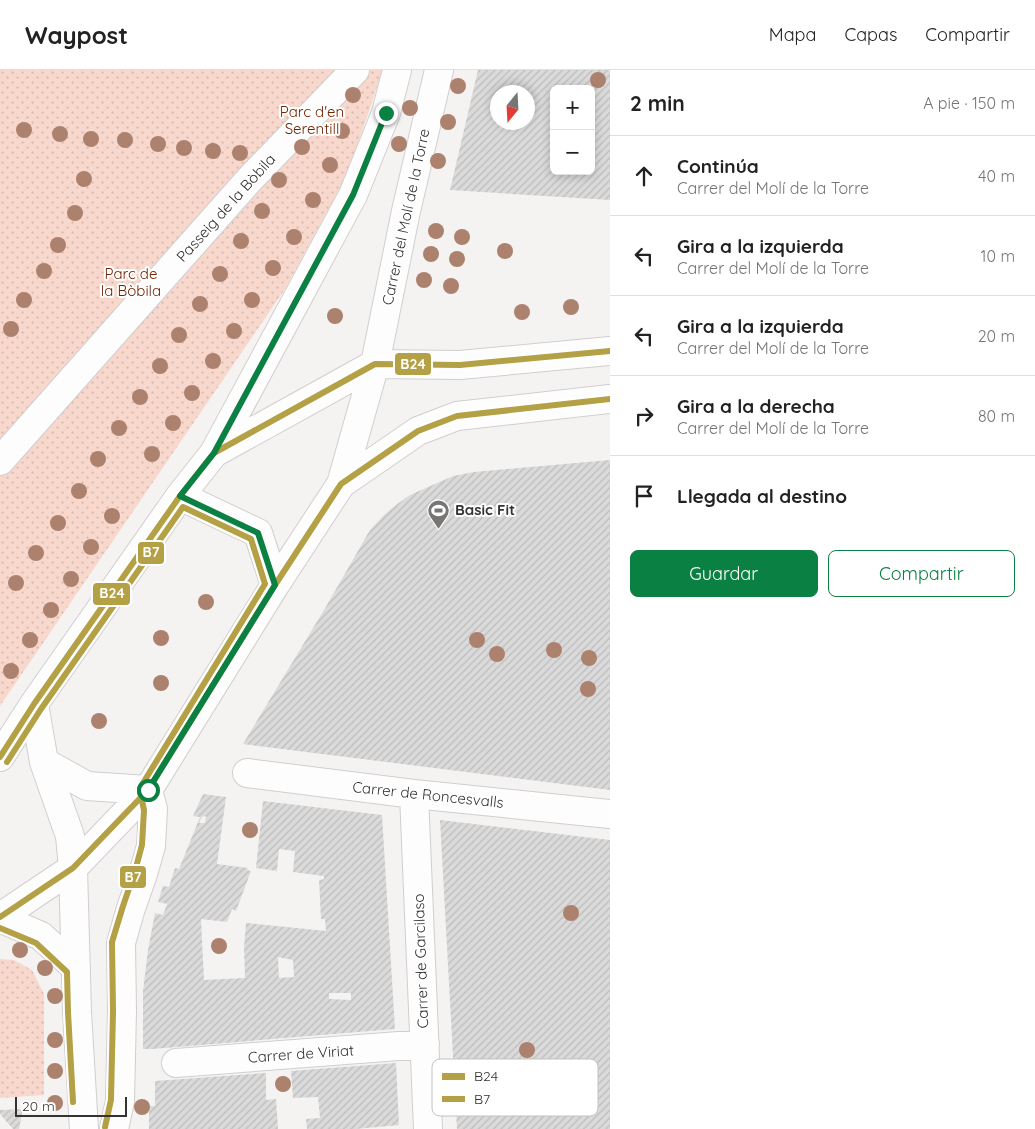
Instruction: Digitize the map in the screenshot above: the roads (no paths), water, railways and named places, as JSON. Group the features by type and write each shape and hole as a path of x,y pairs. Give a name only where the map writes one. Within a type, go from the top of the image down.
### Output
{"street":[{"name":"Passeig de la Bòbila","path":"0,461 249,180 355,70"},
{"path":"0,756 34,704 180,496 214,453 353,195 386,113 396,70"},
{"name":"Carrer del Molí de la Torre","path":"0,917 73,868 148,790 275,585 341,484 375,364 406,211 439,70"},
{"path":"214,453 375,364 460,365 610,351"},
{"path":"341,484 418,431 457,416 610,399"},
{"path":"180,496 258,533 275,585"},
{"path":"34,704 44,762 70,836 84,1129"},
{"path":"44,762 87,786 148,790 153,809 151,846 121,942 120,1102 114,1129"},
{"name":"Carrer de Roncesvalls","path":"247,773 414,794 610,814"},
{"name":"Carrer de Garcilaso","path":"414,794 428,1129"},
{"path":"0,917 41,936 76,968"},
{"name":"Carrer de Viriat","path":"176,1063 425,1044"}],"place":[{"name":"Basic Fit","path":"439,529"}],"park label":[{"name":"Parc d'en Serentill","path":"312,120"},
{"name":"Parc de la Bòbila","path":"131,282"}]}
